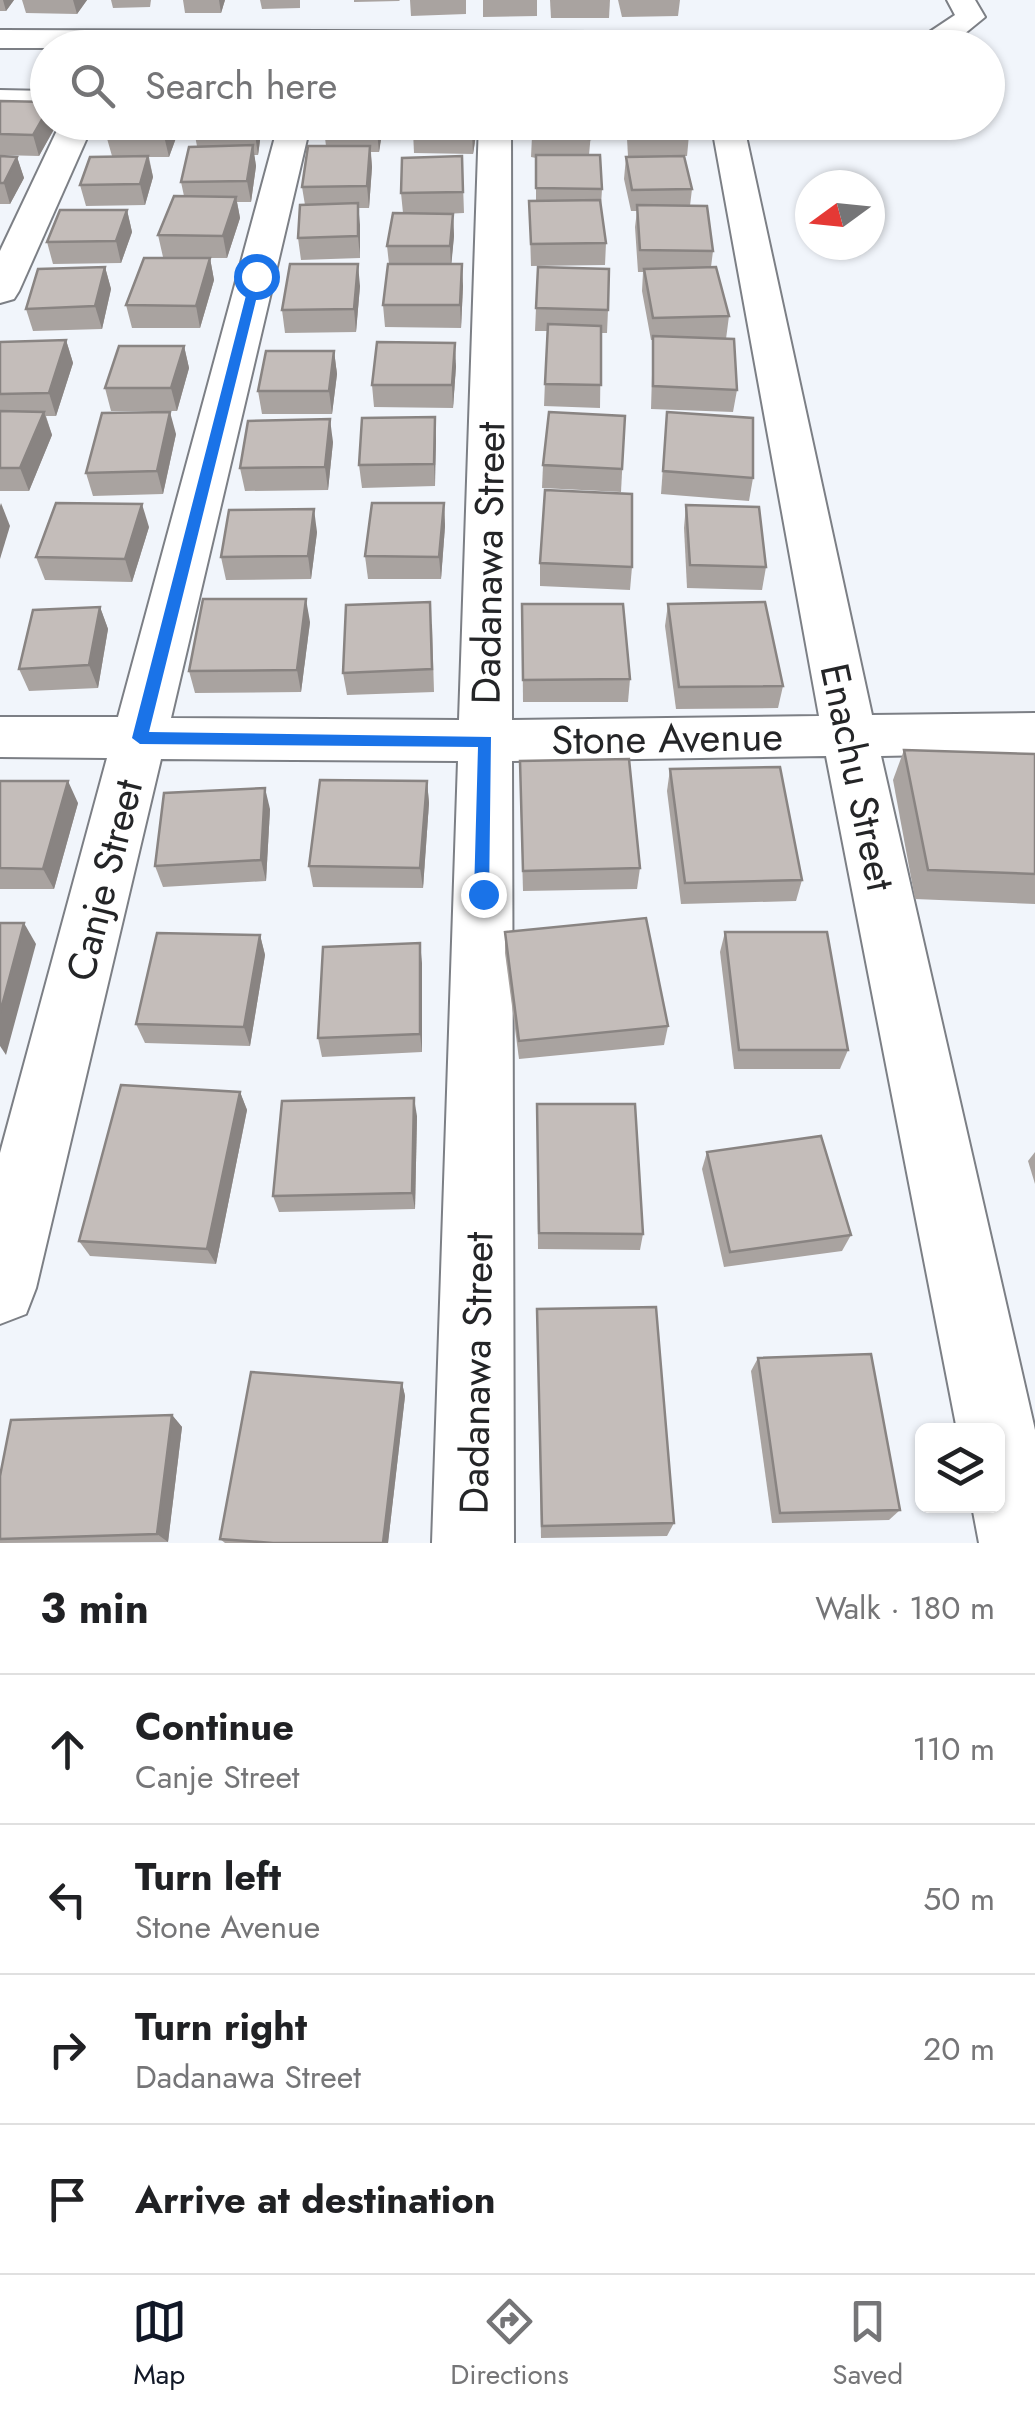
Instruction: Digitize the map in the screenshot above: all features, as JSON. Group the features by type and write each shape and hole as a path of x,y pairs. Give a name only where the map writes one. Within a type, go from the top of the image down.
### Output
{"street":[{"path":"952,30 971,17 961,0"},
{"path":"0,39 30,39"},
{"path":"0,100 30,100"},
{"path":"0,291 70,140"},
{"name":"Canje Street","path":"0,1288 290,140"},
{"name":"Dadanawa Street","path":"473,1543 495,140"},
{"name":"Enachu Street","path":"731,140 849,735 995,1423"},
{"name":"Stone Avenue","path":"0,737 486,741 1035,734"},
{"name":"Enachu Street","path":"1005,1472 1020,1543"}],"building":[{"path":"0,101 30,102 30,135 0,134"},
{"path":"253,145 247,181 181,182 189,147"},
{"path":"308,146 370,146 367,186 302,187"},
{"path":"536,155 600,155 602,189 536,188"},
{"path":"0,156 17,157 4,183 0,183"},
{"path":"148,156 140,184 80,185 90,157"},
{"path":"462,156 463,192 401,193 402,158"},
{"path":"684,156 692,189 632,190 626,157"},
{"path":"174,196 236,197 223,236 158,235"},
{"path":"600,200 606,243 531,244 529,201"},
{"path":"358,203 358,236 298,238 300,205"},
{"path":"637,205 707,206 713,251 640,250"},
{"path":"60,210 127,210 116,241 47,242"},
{"path":"393,213 453,214 450,246 387,246"},
{"path":"144,258 210,258 196,306 126,305"},
{"path":"290,264 358,264 354,309 282,310"},
{"path":"388,264 462,264 460,305 383,305"},
{"path":"105,267 95,306 26,309 38,269"},
{"path":"538,267 609,269 608,310 536,308"},
{"path":"716,267 729,316 653,318 644,269"},
{"path":"548,324 601,326 601,385 545,384"},
{"path":"653,336 734,339 737,390 653,386"},
{"path":"66,340 49,393 0,394 0,342"},
{"path":"377,342 455,343 452,385 372,385"},
{"path":"119,346 184,346 171,388 105,388"},
{"path":"266,351 334,351 329,391 258,391"},
{"path":"0,411 44,412 20,468 0,468"},
{"path":"170,412 157,471 86,473 102,413"},
{"path":"549,412 625,416 622,469 543,465"},
{"path":"667,412 753,418 753,478 663,471"},
{"path":"435,417 434,464 359,465 362,418"},
{"path":"330,419 325,467 240,468 248,421"},
{"path":"545,490 632,494 632,567 540,563"},
{"path":"56,503 142,504 125,559 36,557"},
{"path":"372,503 444,503 439,557 365,556"},
{"path":"686,505 759,507 766,567 690,565"},
{"path":"314,509 308,556 221,557 229,510"},
{"path":"203,599 306,599 297,670 189,671"},
{"path":"430,602 432,669 343,673 346,605"},
{"path":"765,602 783,686 679,687 668,604"},
{"path":"522,604 623,604 630,679 523,680"},
{"path":"100,607 89,665 19,669 33,610"},
{"path":"904,750 1035,754 1035,874 928,870"},
{"path":"629,759 640,868 523,871 520,761"},
{"path":"780,767 802,880 685,883 670,769"},
{"path":"320,780 427,781 420,868 309,866"},
{"path":"0,781 68,781 43,869 0,868"},
{"path":"265,788 261,860 155,866 164,793"},
{"path":"646,918 668,1026 519,1041 505,932"},
{"path":"0,923 24,923 0,1013"},
{"path":"725,932 827,932 848,1050 739,1050"},
{"path":"157,933 260,935 244,1027 136,1024"},
{"path":"420,943 420,1034 318,1038 323,947"},
{"path":"121,1085 240,1092 207,1249 79,1241"},
{"path":"414,1098 412,1193 273,1196 282,1101"},
{"path":"537,1104 635,1104 643,1234 539,1233"},
{"path":"821,1136 851,1235 730,1252 707,1152"},
{"path":"656,1307 674,1523 542,1526 537,1309"},
{"path":"871,1354 900,1510 780,1513 758,1358"},
{"path":"251,1372 402,1383 383,1543 220,1539"},
{"path":"172,1415 157,1534 0,1539 0,1476 11,1420"}],"route":[{"path":"256,276 140,738 486,741 483,894"}]}
